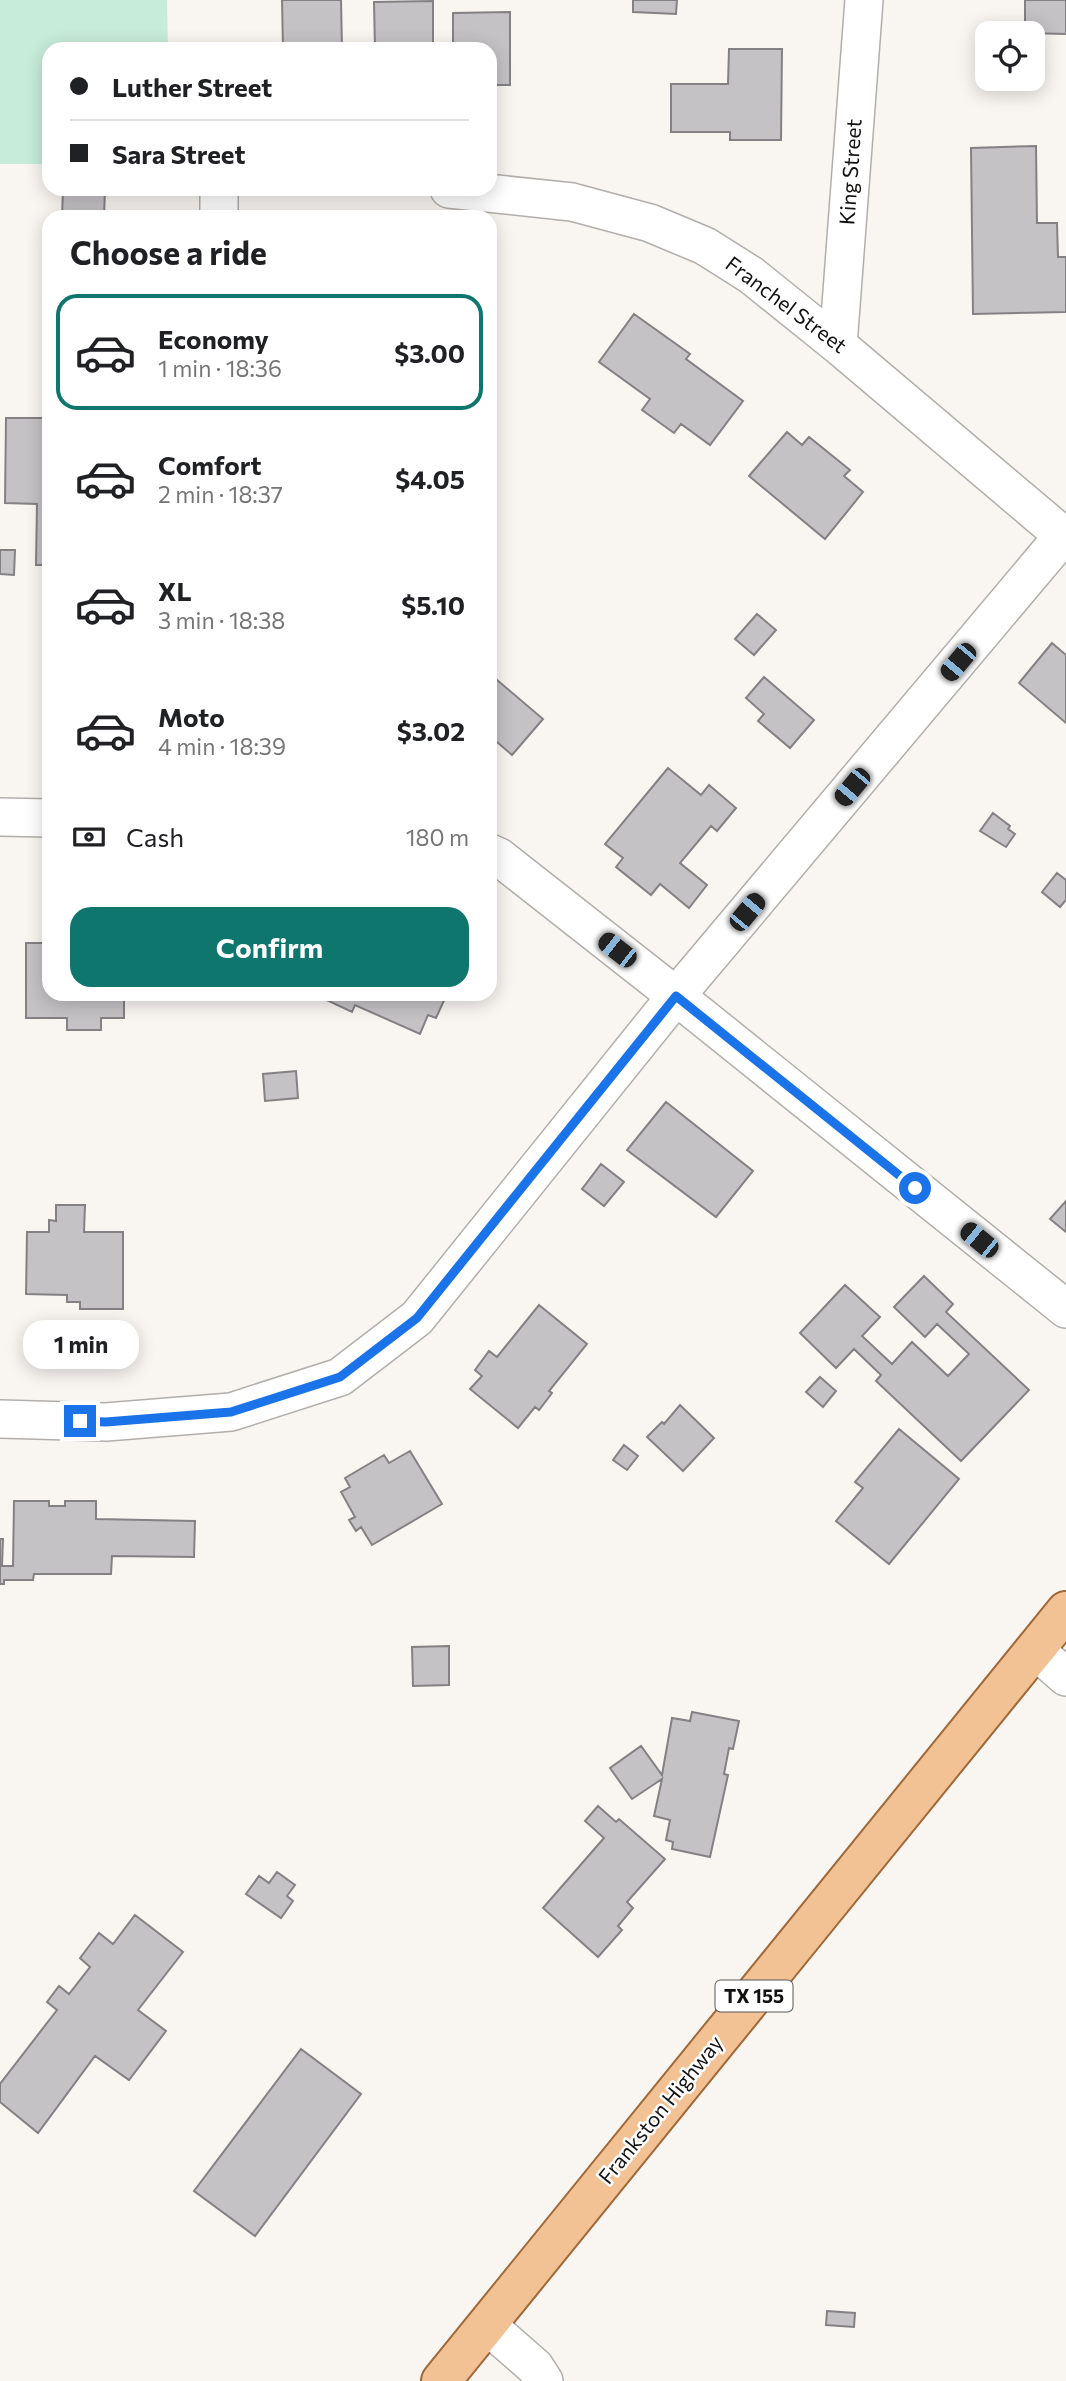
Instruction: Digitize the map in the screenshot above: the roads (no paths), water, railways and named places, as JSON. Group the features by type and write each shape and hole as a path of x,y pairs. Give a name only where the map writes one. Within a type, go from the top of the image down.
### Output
{"main road":[{"name":"Frankston Highway","path":"441,2381 1066,1611"}],"street":[{"name":"King Street","path":"838,345 864,0"},
{"name":"Franchel Street","path":"497,194 572,202 650,223 705,246 751,275 838,345 1065,537"},
{"path":"0,1419 106,1422 231,1412 340,1377 417,1318 676,996 1065,537"},
{"path":"0,817 42,818"},
{"path":"497,857 676,996 1066,1309"},
{"path":"1034,1650 1066,1676"},
{"path":"487,2325 535,2367 544,2381"}]}
